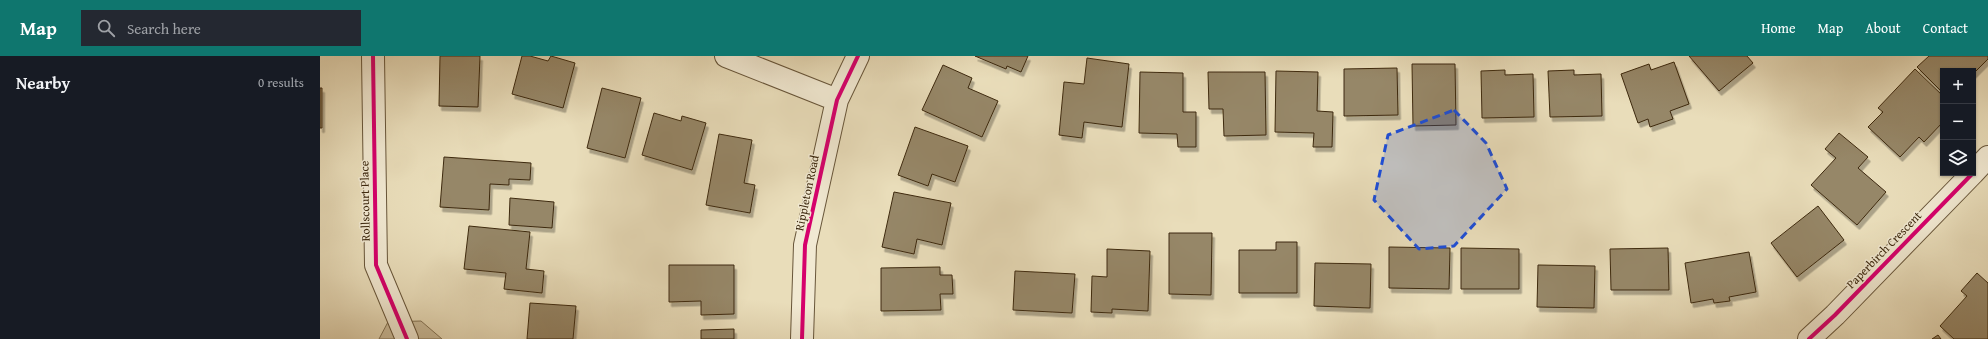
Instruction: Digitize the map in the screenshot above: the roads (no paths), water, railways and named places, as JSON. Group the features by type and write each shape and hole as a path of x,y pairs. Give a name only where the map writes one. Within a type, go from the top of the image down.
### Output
{"street":[{"name":"Rollscourt Place","path":"373,56 376,265 407,339"},
{"path":"726,56 837,100"},
{"name":"Rippleton Road","path":"802,339 806,245 837,100 858,56"},
{"name":"Paperbirch Crescent","path":"1976,170 1988,157"},
{"name":"Paperbirch Crescent","path":"1809,339 1835,315 1970,176"}]}
